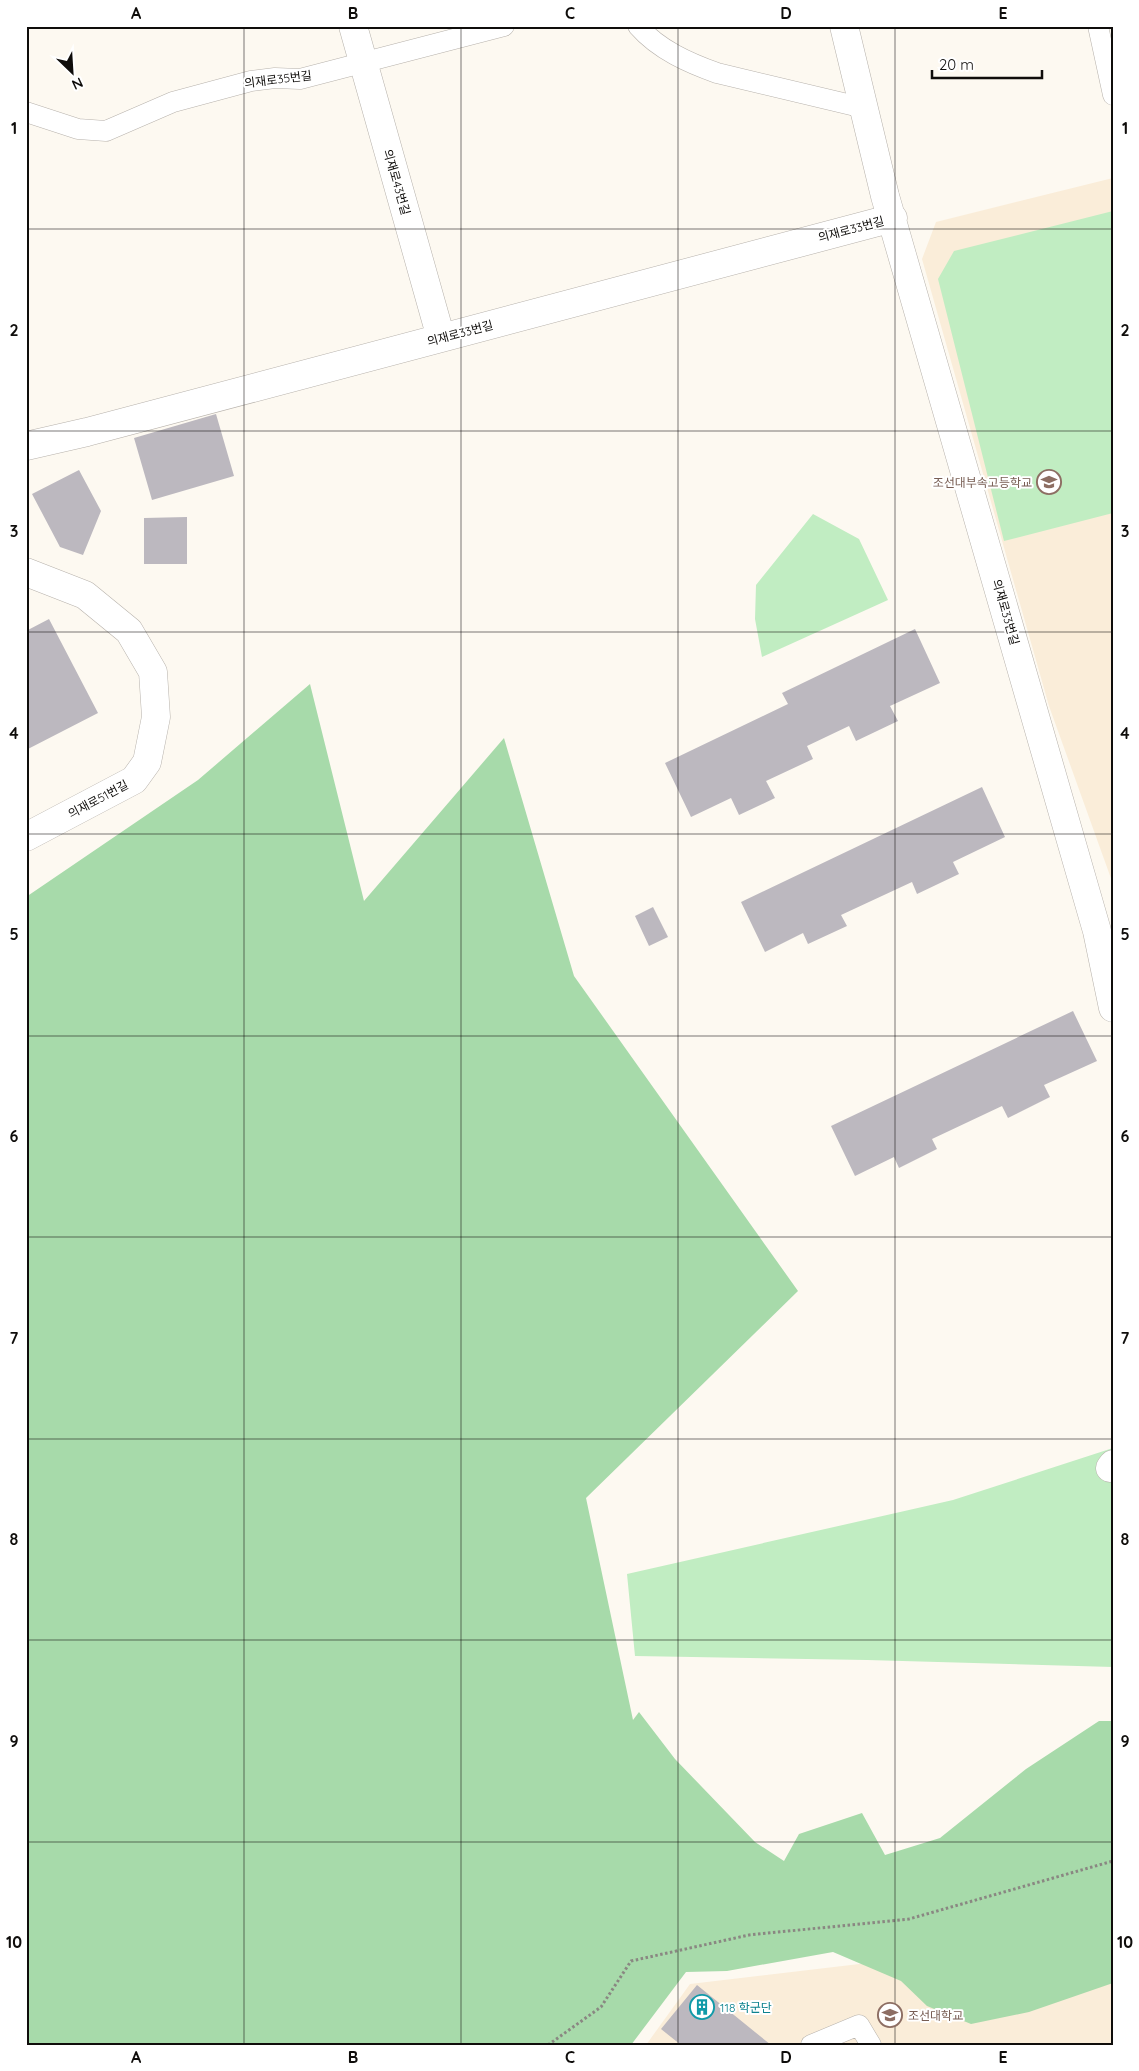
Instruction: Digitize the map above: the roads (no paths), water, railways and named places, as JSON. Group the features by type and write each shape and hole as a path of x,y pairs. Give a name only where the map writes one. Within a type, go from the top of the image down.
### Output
{"street":[{"name":"의재로43번길","path":"353,26 441,338"},
{"name":"의재로33번길","path":"844,26 885,196 1105,929 1113,1008"},
{"name":"의재로33번길","path":"26,446 87,432 893,218"},
{"name":"의재로51번길","path":"26,572 85,595 129,632 153,672 156,717 148,762 134,780 26,837"}],"lane":[{"name":"의재로35번길","path":"26,112 78,129 106,131 173,102 251,81 276,78 300,79 504,26"},
{"path":"638,26 665,49 694,65 718,73 864,108"},
{"path":"1098,26 1113,94"},
{"path":"811,2045 859,2025 871,2045"}],"place":[{"name":"조선대부속고등학교","path":"1049,482"},
{"name":"118 학군단","path":"702,2007"},
{"name":"조선대학교","path":"890,2015"}]}
